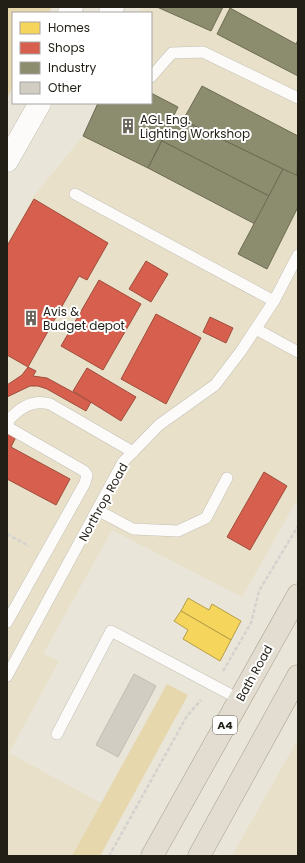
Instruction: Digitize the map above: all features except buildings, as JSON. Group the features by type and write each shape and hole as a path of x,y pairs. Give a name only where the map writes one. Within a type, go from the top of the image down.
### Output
{"highway":[{"name":"Bath Road","path":"152,856 298,595"},
{"path":"199,856 298,676"}],"street":[{"path":"7,161 39,104"}],"lane":[{"path":"152,76 172,53 203,52 298,98"},
{"path":"76,194 274,301"},
{"name":"Northrop Road","path":"7,676 123,462 158,425 215,386 274,301 298,255"},
{"path":"256,329 298,352"},
{"path":"7,622 85,483 87,475 84,471 10,428 8,421 13,415 30,403 40,401 50,404 133,452"},
{"path":"97,510 133,529 178,531 206,518 227,478"},
{"path":"57,734 111,631 239,699"}],"path":[{"path":"7,534 35,549"}],"shaded area":[{"path":"7,7 52,7 50,12 12,12 12,89 7,98"},
{"path":"142,7 298,7 298,498 242,597 112,530 43,654 59,661 9,753 101,803 72,856 7,856 7,244 34,196 83,136 98,104 152,104 152,12 140,12"},
{"path":"167,684 188,695 100,856 72,856"},
{"path":"298,739 298,856 232,856"}],"place":[{"name":"AGL Eng. Lighting Workshop","path":"128,126"},
{"name":"Avis & Budget depot","path":"31,318"}]}
